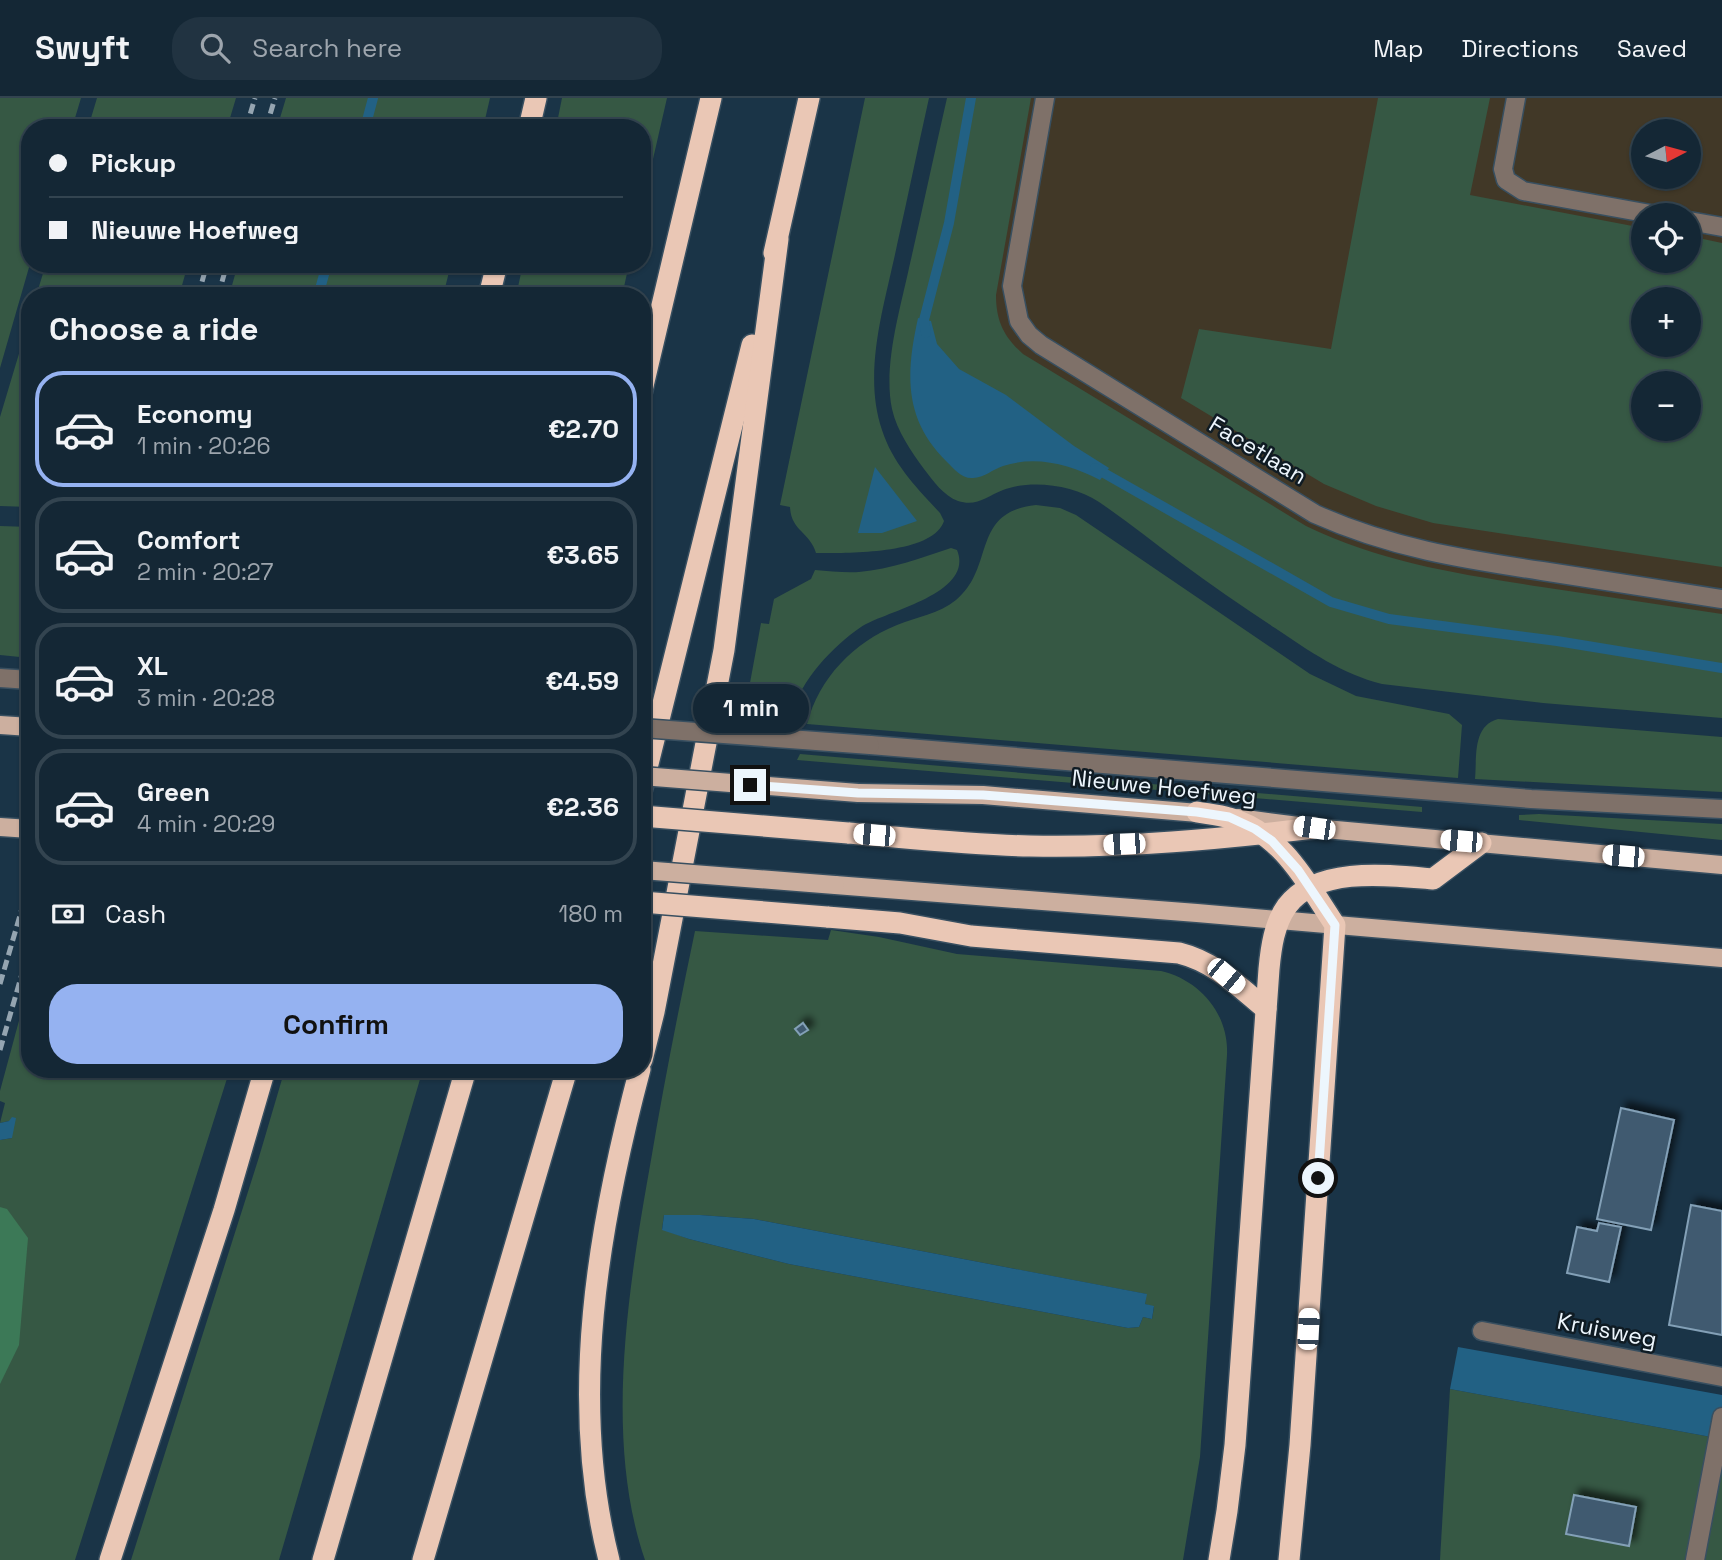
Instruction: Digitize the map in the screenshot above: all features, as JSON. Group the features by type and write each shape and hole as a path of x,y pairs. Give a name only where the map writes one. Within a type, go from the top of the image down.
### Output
{"highway":[{"path":"531,119 536,98"},
{"path":"651,352 711,98"},
{"path":"651,752 778,239 809,98"},
{"path":"651,1024 724,650 778,239"},
{"path":"1197,812 1229,817 1263,834 1284,852 1335,925 1300,1445 1289,1560"},
{"path":"651,817 1031,846 1197,841 1314,828"},
{"path":"1219,1560 1235,1444 1270,959 1279,920 1293,900 1310,888 1358,876 1433,879 1490,844"},
{"path":"651,903 900,923 971,936 1178,953 1219,969 1266,1009"},
{"path":"110,1560 224,1210 262,1078"},
{"path":"323,1560 463,1078"},
{"path":"424,1560 563,1078"},
{"path":"609,1560 597,1507 590,1454 591,1354 597,1284 607,1218 619,1151 638,1078"}],"main road":[{"path":"0,725 21,726"},
{"name":"Nieuwe Hoefweg","path":"651,777 858,793 983,795 1197,812 1314,828 1722,865"},
{"path":"0,827 21,829"},
{"path":"651,871 1722,958"}],"street":[{"name":"Facetlaan","path":"1045,98 1012,286 1019,321 1041,345 1315,514 1346,528 1380,540 1461,559 1722,599"},
{"path":"1516,98 1503,169 1506,180 1522,191 1631,211"},
{"path":"1701,224 1722,228"},
{"path":"0,678 21,679"},
{"name":"Nieuwe Hoefweg","path":"651,729 1503,796 1722,809"},
{"name":"Kruisweg","path":"1482,1331 1722,1377"},
{"path":"1695,1560 1722,1417"}],"shaded area":[{"path":"1013,98 1722,98 1722,637 1305,559 966,344"}],"green space":[{"path":"0,98 81,98 75,119 21,119 21,273 27,273 23,287 21,287 0,368"},
{"path":"97,98 236,98 230,119 91,119"},
{"path":"286,98 490,98 485,119 280,119"},
{"path":"562,98 667,98 651,168 651,119 558,119"},
{"path":"865,98 929,98 882,314 874,384 876,408 892,454 944,521 937,532 906,546 866,552 816,553 810,540 797,527 790,507 780,505"},
{"path":"947,98 1031,98 996,295 1002,328 1023,354 1306,526 1335,539 1393,558 1451,572 1722,614 1722,718 1543,703 1367,680 1326,661 1300,645 1089,496 1065,488 1039,484 1003,490 971,503 948,496 927,474 909,448 894,417 890,392 891,357 897,320"},
{"path":"1378,98 1490,98 1470,195 1631,226 1631,273 1701,273 1701,239 1722,243 1722,567 1433,523 1376,506 1324,484 1181,398 1199,329 1331,349"},
{"path":"43,273 185,273 182,287 39,287"},
{"path":"235,273 449,273 445,287 232,287"},
{"path":"521,273 627,273 624,287 518,287"},
{"path":"21,347 21,507 0,506 0,417"},
{"path":"1036,505 1060,508 1076,515 1310,674 1356,696 1449,714 1462,725 1458,778 807,724 820,692 840,664 866,641 881,632 935,612 956,600 968,587 992,529 1001,518 1015,510"},
{"path":"0,526 21,527 21,657 0,655"},
{"path":"951,548 957,550 959,565 953,578 925,599 873,621 850,635 829,654 810,677 792,714 745,710 761,623 769,624 774,599 811,579 815,570 871,571"},
{"path":"1498,719 1722,737 1722,792 1475,779 1480,736 1484,728"},
{"path":"800,754 1422,807 1422,812 797,760"},
{"path":"1519,815 1722,824 1722,840 1519,820"},
{"path":"831,930 879,937 957,954 1161,971 1188,982 1200,991 1217,1013 1223,1026 1227,1055 1200,1457 1183,1560 645,1560 632,1513 625,1463 624,1361 628,1309 666,1074 695,931 828,940","holes":["664,1215 754,1219 1146,1294 1145,1304 1154,1307 1152,1319 1143,1317 1139,1327 1128,1328 789,1264 689,1239 662,1229"]},
{"path":"21,1013 21,1078 227,1078 75,1560 0,1560 0,1140 12,1138 9,1121 0,1123 5,1103 0,1101 0,1091"},
{"path":"282,1078 420,1078 279,1560 131,1560"},
{"path":"0,1207 7,1209 28,1238 19,1345 0,1384"},
{"path":"1450,1389 1722,1439 1722,1560 1440,1560"}],"water":[{"path":"918,318 931,321 937,344 959,369 1006,395 1074,446 1109,468 1100,480 1065,466 1028,461 1003,466 977,478 965,477 955,470 933,446 915,412 910,376"},
{"path":"875,467 917,521 882,533 858,533"},
{"path":"12,1117 16,1118 12,1138 0,1140 0,1123 9,1121"},
{"path":"664,1215 754,1219 1147,1294 1145,1304 1154,1306 1152,1319 1143,1317 1139,1327 1128,1328 789,1264 662,1230"},
{"path":"1458,1347 1722,1395 1722,1439 1450,1389"}],"building":[{"path":"803,1023 808,1030 800,1035 795,1029"},
{"path":"1621,1108 1674,1120 1651,1230 1597,1219"},
{"path":"1691,1205 1722,1211 1722,1335 1669,1325"},
{"path":"1599,1223 1621,1227 1609,1282 1567,1273 1577,1227 1597,1231"},
{"path":"1574,1495 1636,1507 1629,1546 1566,1534"}],"waterway":[{"path":"367,119 373,98"},
{"path":"926,333 924,320 949,223 971,98"},
{"path":"321,287 324,273"},
{"path":"1095,468 1331,602 1389,619 1557,641 1722,668"}],"railway":[{"path":"249,119 255,98"},
{"path":"269,119 275,98"},
{"path":"201,287 204,273"},
{"path":"221,287 224,273"},
{"path":"0,984 21,912"},
{"path":"0,1050 21,977"}],"route":[{"path":"750,785 858,793 983,795 1197,812 1229,817 1263,834 1284,852 1335,925 1318,1178"}]}
